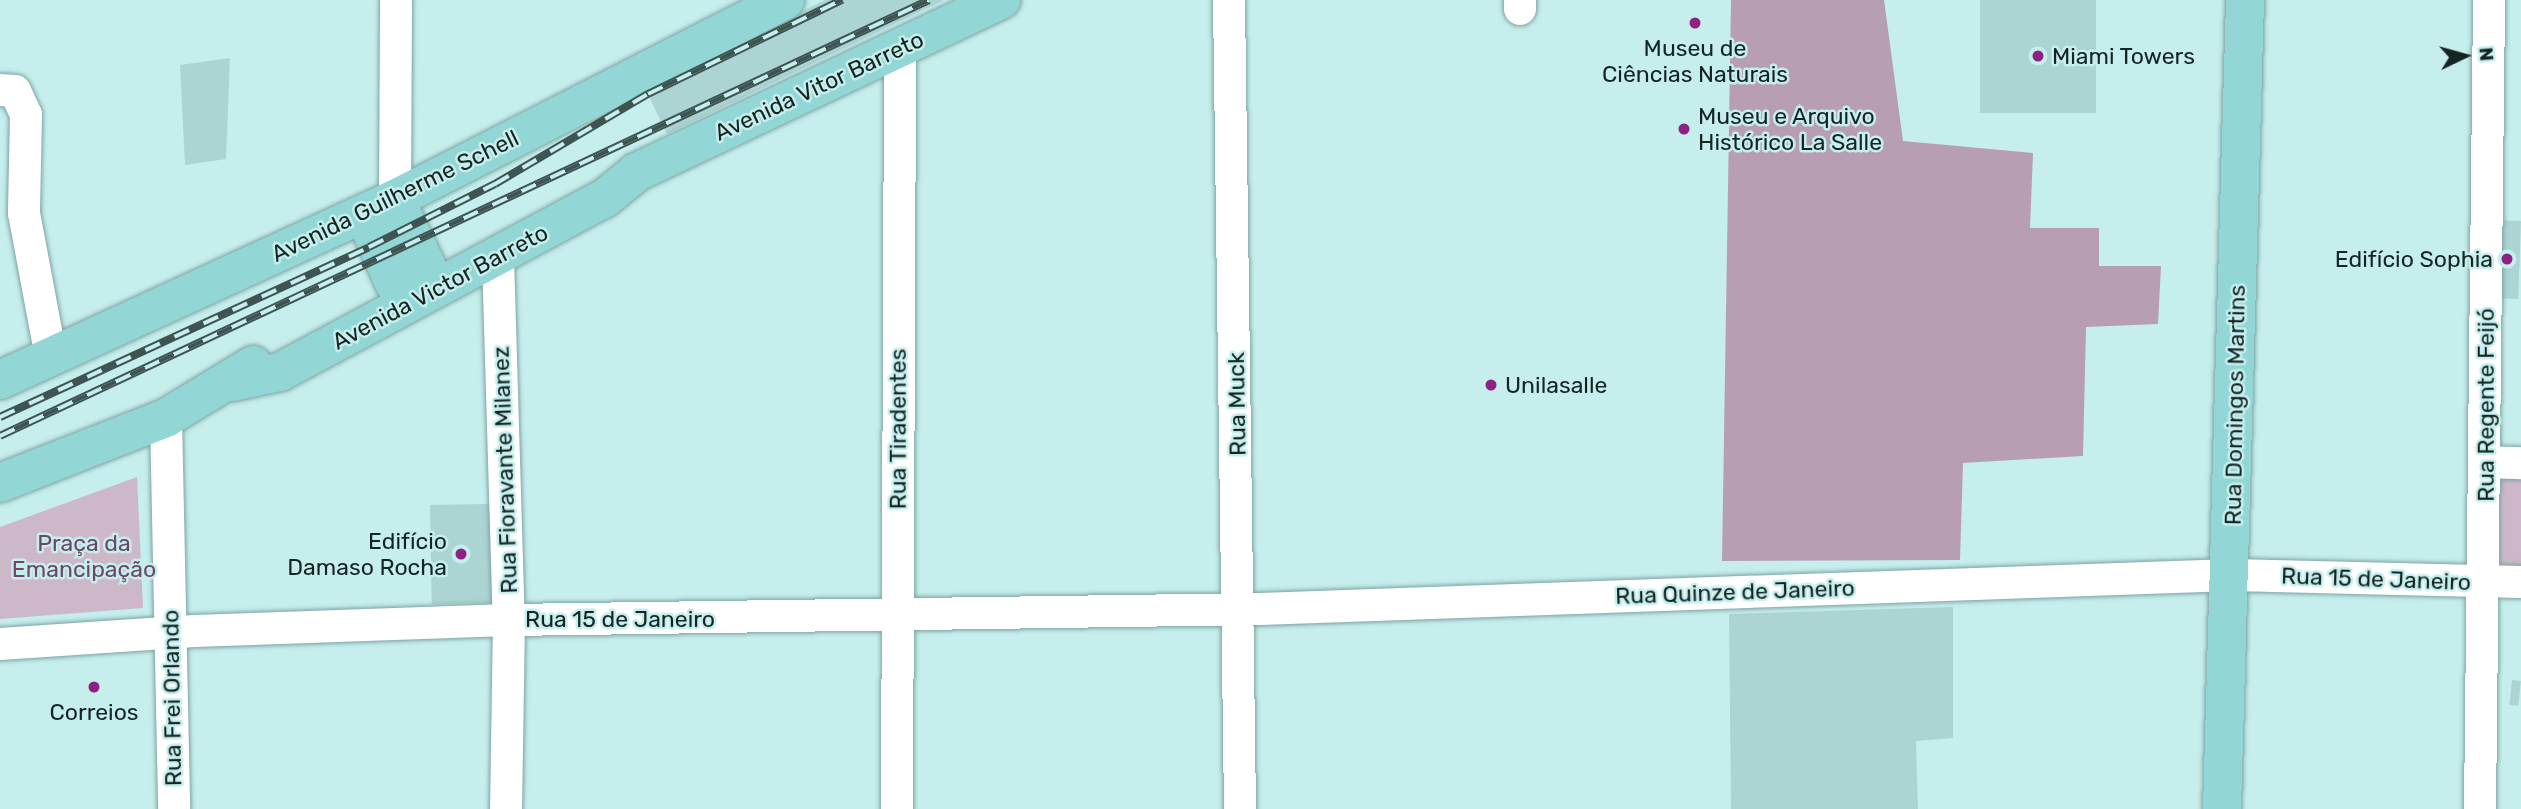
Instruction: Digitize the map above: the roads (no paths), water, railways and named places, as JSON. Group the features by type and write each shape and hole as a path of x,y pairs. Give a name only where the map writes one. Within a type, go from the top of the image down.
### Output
{"main road":[{"name":"Avenida Guilherme Schell","path":"0,380 379,207 785,0"},
{"name":"Avenida Vitor Barreto","path":"638,172 1001,0"},
{"name":"Rua Domingos Martins","path":"2222,809 2231,575 2245,0"},
{"path":"0,482 166,418 233,382 270,351 410,275 596,180 638,172"},
{"name":"Avenida Victor Barreto","path":"233,382 280,372 498,258 605,198 638,172"},
{"path":"379,207 410,275"}],"street":[{"path":"379,207 397,0"},
{"name":"Rua Muck","path":"1229,0 1240,608 1240,809"},
{"name":"Rua Regente Feijó","path":"2480,809 2489,0"},
{"name":"Rua Tiradentes","path":"897,809 901,48"},
{"path":"0,90 15,91 26,115 24,213 51,357"},
{"name":"Rua Fioravante Milanez","path":"498,258 509,620 506,809"},
{"name":"Rua Frei Orlando","path":"166,418 174,809"},
{"path":"2485,463 2521,463"},
{"name":"Rua Quinze de Janeiro","path":"1240,608 2231,575"},
{"name":"Rua 15 de Janeiro","path":"2231,575 2521,582"},
{"name":"Rua 15 de Janeiro","path":"0,644 172,633 509,620 1240,608"}],"railway":[{"path":"0,417 369,247 495,184 648,94 842,0"},
{"path":"0,436 929,0"}],"place":[{"name":"Museu de Ciências Naturais","path":"1695,23"},
{"name":"Miami Towers","path":"2038,56"},
{"name":"Museu e Arquivo Histórico La Salle","path":"1684,129"},
{"name":"Edifício Sophia","path":"2507,259"},
{"name":"Unilasalle","path":"1491,385"},
{"name":"Edifício Damaso Rocha","path":"461,554"},
{"name":"Correios","path":"94,687"}],"park label":[{"name":"Praça da Emancipação","path":"84,556"}]}
